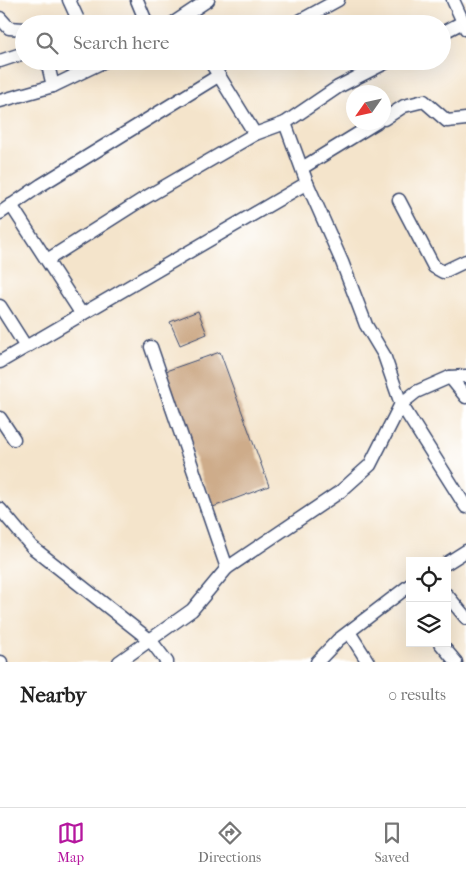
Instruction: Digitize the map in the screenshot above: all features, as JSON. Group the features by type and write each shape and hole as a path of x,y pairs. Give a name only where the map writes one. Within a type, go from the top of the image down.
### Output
{"street":[{"path":"69,0 76,15"},
{"path":"137,0 143,15"},
{"path":"193,15 208,0"},
{"path":"310,15 338,0"},
{"path":"451,30 464,25 453,0"},
{"path":"0,18 9,28 15,28"},
{"path":"0,61 15,56"},
{"path":"49,70 53,86"},
{"path":"0,101 53,86 84,70"},
{"path":"0,213 210,70"},
{"path":"218,70 255,134"},
{"path":"47,260 143,199 255,134 285,123 338,87 371,70"},
{"path":"391,114 404,106 424,101 447,121 466,119"},
{"path":"285,123 307,183 342,262 366,325 384,355 401,404 466,507"},
{"path":"302,168 364,130"},
{"path":"0,362 81,313 307,183"},
{"path":"399,200 434,267 443,272 466,262"},
{"path":"11,205 81,313"},
{"path":"0,306 26,347"},
{"path":"151,346 227,568"},
{"path":"119,662 192,610 227,568 341,491 370,465 401,404 416,392 450,377 466,376"},
{"path":"450,377 466,397"},
{"path":"0,418 14,439"},
{"path":"0,509 32,547 151,640 167,662"},
{"path":"451,560 466,551"},
{"path":"317,662 349,632 406,588"},
{"path":"451,600 466,618"},
{"path":"349,632 368,662"},
{"path":"443,647 456,662"}],"building":[{"path":"198,311 207,334 180,345 170,322"},
{"path":"220,352 269,486 213,507 163,372"}]}
